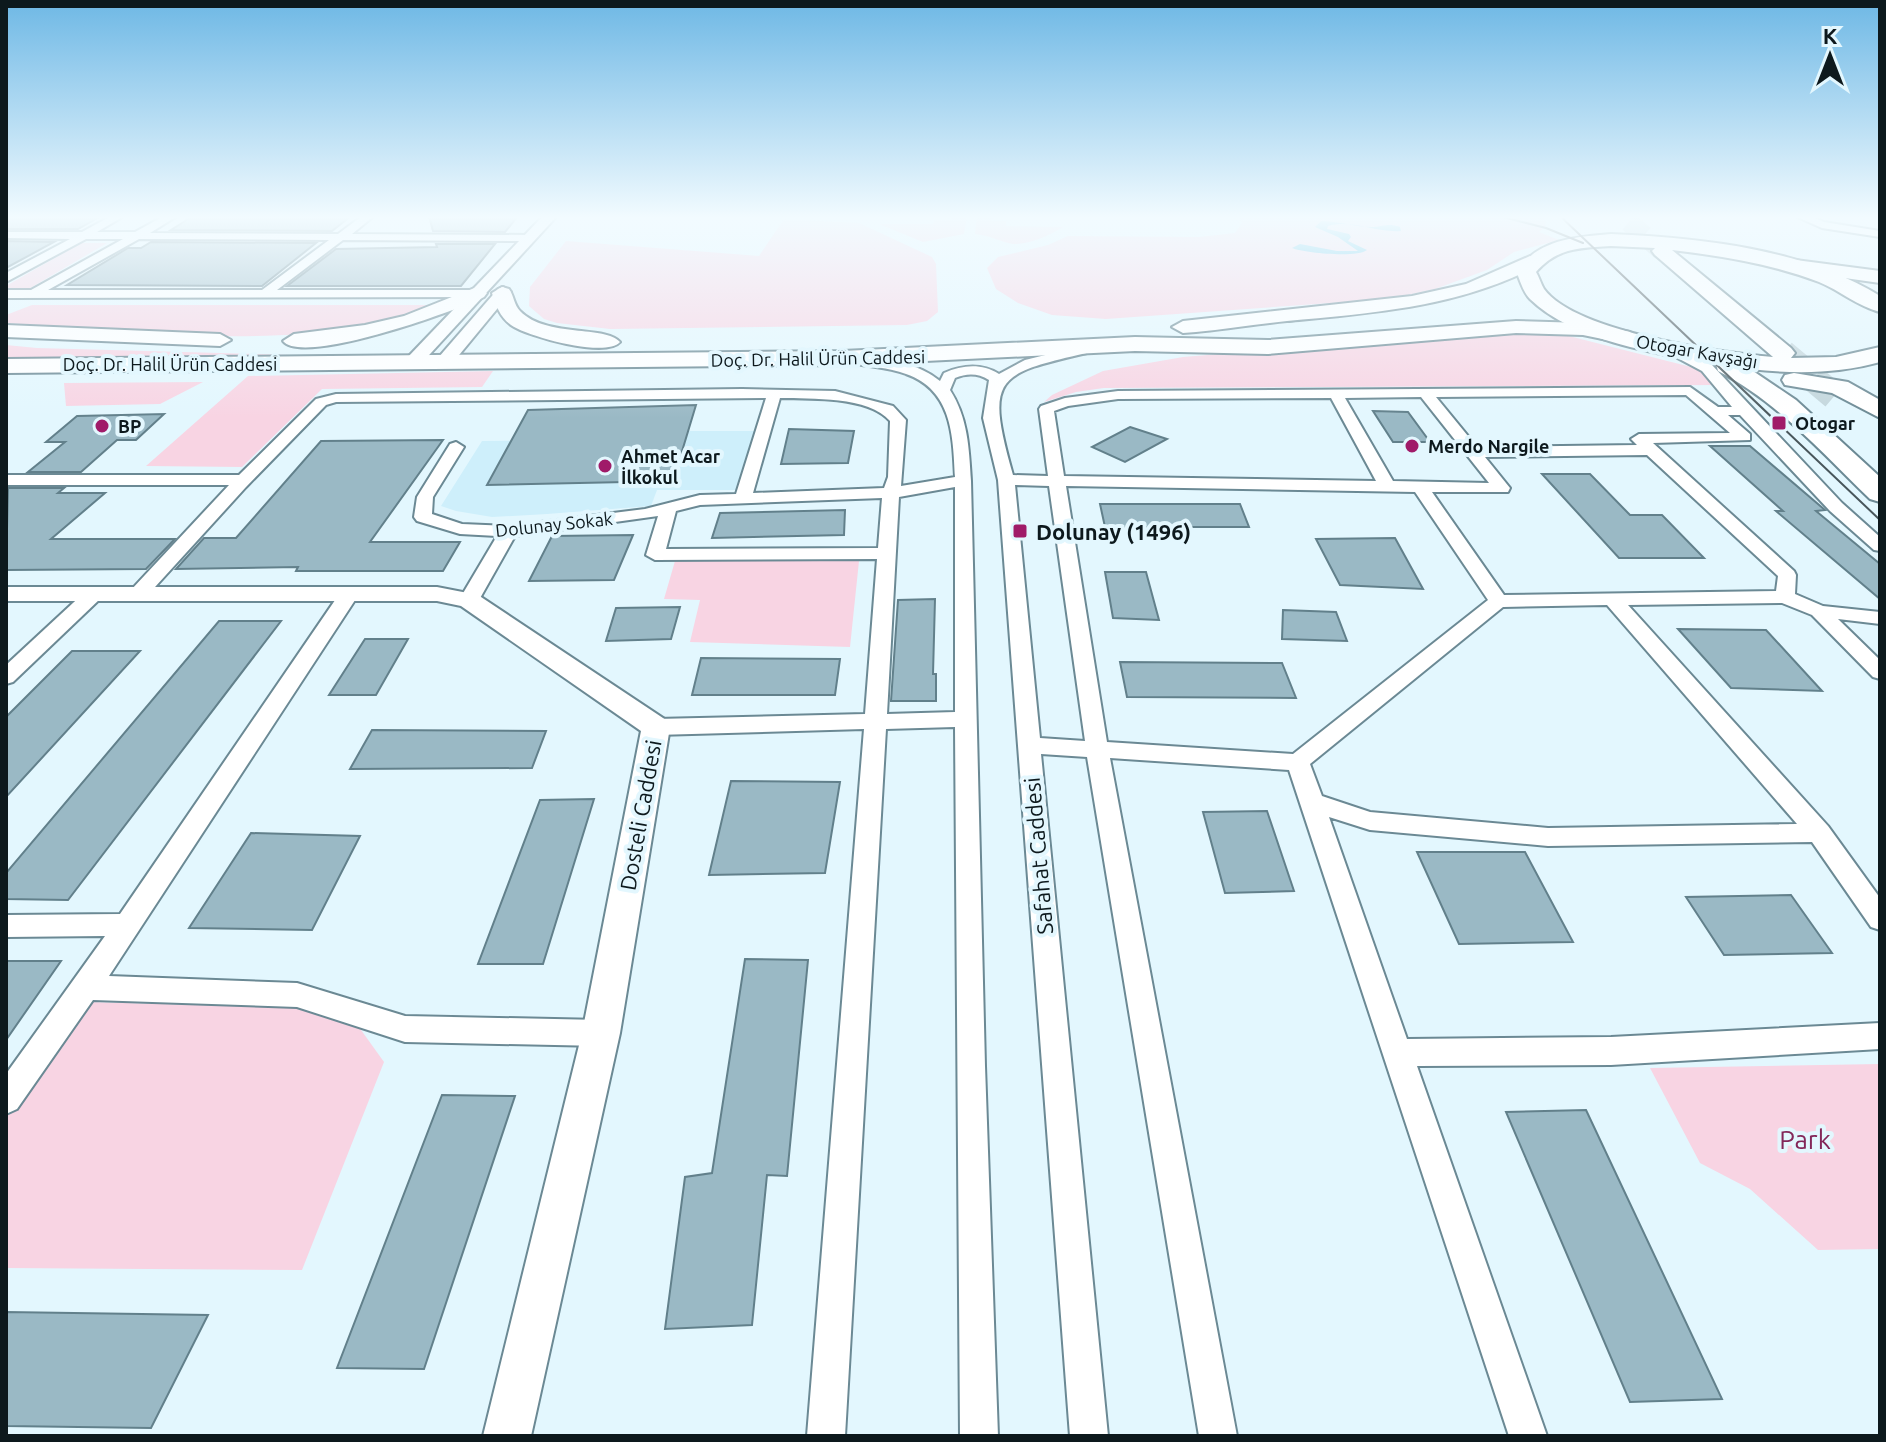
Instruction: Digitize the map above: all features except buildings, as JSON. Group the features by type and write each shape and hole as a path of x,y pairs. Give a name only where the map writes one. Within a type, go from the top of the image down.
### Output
{"highway":[{"name":"Otogar Kavşağı","path":"1531,283 1544,300 1587,324 1680,352 1745,362 1800,365 1846,362 1880,354"},
{"path":"1674,283 1753,352"},
{"path":"1700,283 1783,353"},
{"path":"1838,283 1880,306"},
{"path":"1680,352 1736,370 1769,392 1880,493"},
{"path":"1769,392 1774,383 1782,381 1814,381 1851,392 1880,410"},
{"path":"1808,401 1880,465"},
{"path":"1841,402 1880,435"}],"main road":[{"path":"512,283 506,309 526,325 561,336 610,342"},
{"name":"Doç. Dr. Halil Ürün Caddesi","path":"477,293 441,311 392,326 286,341 872,339 1216,325 1430,299 1482,283"},
{"name":"Doç. Dr. Halil Ürün Caddesi","path":"6,366 843,358 1135,344 1268,347 1516,327 1583,329 1628,338"},
{"name":"Doç. Dr. Halil Ürün Caddesi","path":"6,331 247,340"},
{"path":"508,361 504,355 514,350 584,348 610,342"}],"street":[{"path":"6,304 52,283"},
{"path":"265,293 279,283"},
{"path":"413,362 487,283"},
{"path":"444,362 510,283"},
{"path":"6,294 477,293"},
{"path":"994,392 1014,370 1029,363 1096,347"},
{"path":"1680,352 1707,368 1836,507 1880,546"},
{"path":"843,358 904,367 922,373 944,388 955,411 963,481 979,1436"},
{"path":"944,388 949,376 957,371 981,370 996,379 994,392"},
{"path":"1218,1436 1097,749 1046,409 1065,402 1118,395 1690,391 1745,437 1639,439 1787,575 1785,597"},
{"name":"Safahat Caddesi","path":"994,392 991,410 1006,480 1089,1436"},
{"path":"1335,392 1387,486"},
{"path":"1006,480 1502,488 1424,392"},
{"path":"743,498 774,394"},
{"path":"138,594 243,480 321,402 336,398 835,395 888,409 898,420 826,1436"},
{"path":"1714,411 1744,411"},
{"name":"Dolunay Sokak","path":"456,447 425,497 423,517 460,529 509,531 645,514 700,500 891,493 963,481"},
{"path":"1474,452 1651,450"},
{"path":"6,480 243,480"},
{"path":"1420,486 1498,601"},
{"path":"669,507 655,555 887,553"},
{"path":"469,600 509,531"},
{"name":"Dosteli Caddesi","path":"6,594 437,594 469,600 656,727 601,1033 507,1436"},
{"path":"6,677 94,594"},
{"path":"6,1099 86,987 349,594"},
{"path":"1028,745 1298,762 1498,601 1785,597 1819,611 1880,618"},
{"path":"1612,599 1819,833 1880,919"},
{"path":"1819,611 1880,672"},
{"path":"656,727 966,719"},
{"path":"1298,762 1528,1436"},
{"path":"1312,802 1370,821 1548,837 1819,833"},
{"path":"6,926 128,925"},
{"path":"86,987 297,995 405,1029 601,1033"},
{"path":"1397,1053 1611,1051 1880,1036"}],"shaded area":[{"name":"Ahmet Acar İlkokul","path":"606,431 755,431 736,490 657,490 651,506 492,517 441,506 482,441 601,440"}],"green space":[{"path":"38,283 27,290 6,290 6,286"},
{"path":"533,283 937,283 938,312 927,321 907,325 610,329 544,319 529,306"},
{"path":"994,283 1451,283 1388,299 1106,319 1052,315 1018,303 996,289"},
{"path":"32,305 446,305 393,320 338,330 283,335 172,334 6,323 6,315"},
{"path":"1517,330 1557,333 1703,370 1718,385 1104,388 1076,392 1044,402 1052,395 1103,371 1183,357"},
{"path":"6,345 37,348 324,356 6,363"},
{"path":"493,371 482,387 322,389 242,467 146,466 248,376"},
{"path":"203,382 160,404 66,406 64,383"},
{"path":"675,561 859,561 850,647 690,642 700,600 664,599"},
{"path":"88,1002 346,1009 384,1062 302,1270 6,1268 6,1109"},
{"name":"Park","path":"1880,1064 1880,1249 1818,1250 1750,1189 1700,1163 1650,1068"}],"tunnel":[{"path":"1783,353 1841,402"}],"tram line":[{"path":"1631,283 1880,520"}],"place":[{"name":"Otogar","path":"1779,423"},
{"name":"BP","path":"102,426"},
{"name":"Merdo Nargile","path":"1412,446"},
{"name":"Ahmet Acar İlkokul","path":"605,466"},
{"name":"Dolunay (1496)","path":"1020,531"}]}
